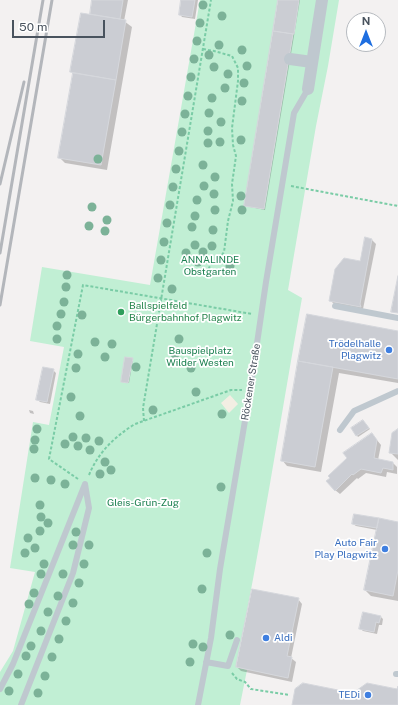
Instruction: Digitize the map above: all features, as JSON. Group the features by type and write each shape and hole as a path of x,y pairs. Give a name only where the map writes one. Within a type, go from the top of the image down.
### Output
{"street":[{"name":"Röckener Straße","path":"308,89 322,0"},
{"path":"290,58 312,62"}],"lane":[{"name":"Röckener Straße","path":"198,705 294,113 308,89"},
{"path":"335,306 398,318"},
{"path":"340,430 354,411 398,391"},
{"path":"0,689 13,664 85,484"},
{"path":"21,705 73,573 89,508 85,484"},
{"path":"206,662 228,666 237,640"}],"path":[{"path":"144,421 143,408 211,0"},
{"path":"203,49 232,56 238,68 238,81 232,128 233,145 236,156 232,184 232,201 224,252 219,259 211,264 207,272"},
{"path":"282,184 398,206"},
{"path":"250,391 231,390 144,421 124,431 104,449 96,460 85,484 49,459 83,285 261,315"},
{"path":"228,666 238,679 245,682 251,689 290,695"}],"green space":[{"name":"Gleis-Grün-Zug","path":"200,0 278,0 245,203 245,206 264,209 299,0 339,0 288,290 302,298 262,529 236,667 247,670 240,705 0,705 0,672 13,651 35,572 10,568 33,422 49,425 64,347 30,341 42,267 150,285"}],"sand":[{"path":"230,395 238,404 229,413 221,403"}],"building":[{"path":"92,0 123,0 120,19 90,14"},
{"path":"181,0 195,0 192,17 179,15"},
{"path":"278,0 299,0 294,34 273,31"},
{"path":"81,13 126,20 116,80 70,72"},
{"path":"273,31 293,34 264,209 244,206"},
{"path":"73,73 116,80 101,165 58,158"},
{"path":"365,237 372,239 360,304 361,307 329,301 335,269 344,258 360,261"},
{"path":"398,276 398,313 391,312"},
{"path":"307,314 398,331 398,379 298,361"},
{"path":"125,357 133,358 128,383 121,382"},
{"path":"298,361 333,367 315,467 281,461"},
{"path":"43,367 54,369 47,402 36,400"},
{"path":"363,420 369,428 356,436 351,428"},
{"path":"398,429 398,454 389,453 392,433"},
{"path":"372,433 377,440 374,458 393,462 393,470 383,468 381,473 361,469 353,475 352,474 335,491 326,481 330,478 328,476 347,458 343,453"},
{"path":"354,514 379,518 377,528 352,524"},
{"name":"Auto Fair Play Plagwitz","path":"379,518 398,522 398,570 393,596 364,590"},
{"name":"Aldi","path":"252,589 299,598 287,656 292,657 288,678 236,667"},
{"path":"363,612 381,616 379,623 376,622 374,632 359,629"},
{"path":"303,683 353,693 367,683 397,689 398,686 398,705 292,705 295,689"}],"railway":[{"path":"0,253 43,0"},
{"path":"0,305 52,0"},
{"path":"0,184 24,82"}],"place":[{"name":"Ballspielfeld Bürgerbahnhof Plagwitz","path":"121,312"},
{"name":"Trödelhalle Plagwitz","path":"389,350"},
{"name":"Auto Fair Play Plagwitz","path":"385,549"},
{"name":"Aldi","path":"266,638"},
{"name":"TEDi","path":"368,695"}],"park label":[{"name":"ANNALINDE Obstgarten","path":"210,266"},
{"name":"Bauspielplatz Wilder Westen","path":"200,356"}]}
